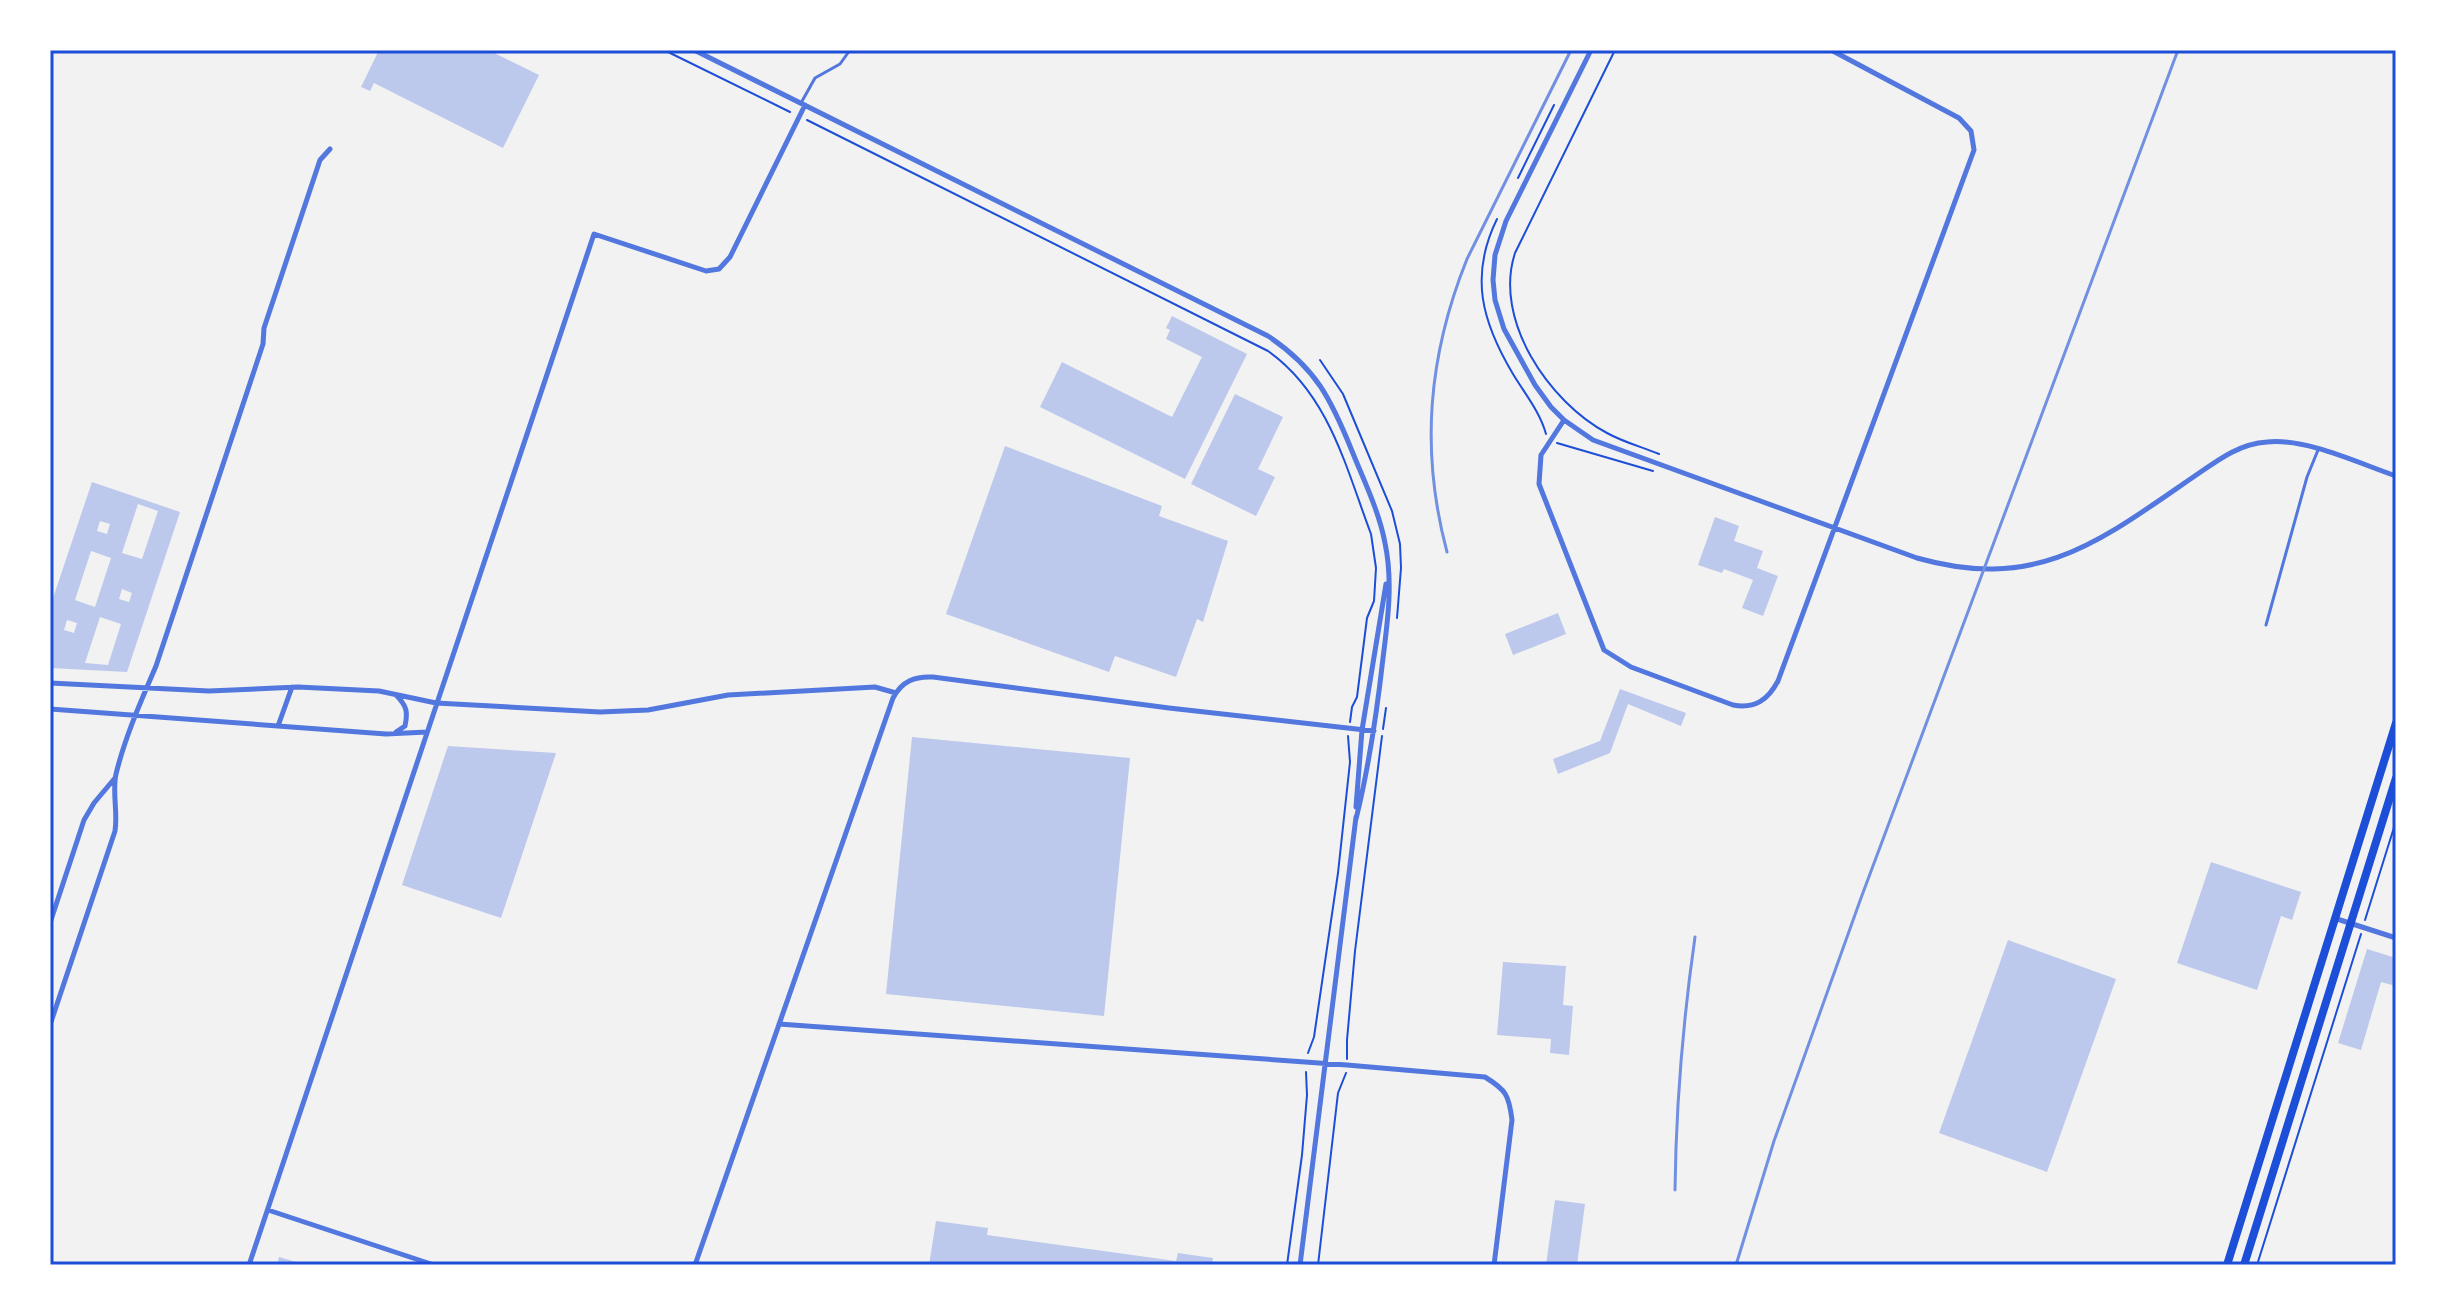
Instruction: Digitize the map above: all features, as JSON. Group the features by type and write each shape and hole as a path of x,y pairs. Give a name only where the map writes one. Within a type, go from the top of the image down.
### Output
{"main road":[{"path":"2227,1265 2396,723"},
{"path":"2244,1265 2396,778"}],"street":[{"path":"694,50 1268,336 1295,354 1325,390 1376,508 1385,538 1389,573 1388,612 1370,762 1356,819"},
{"path":"1591,50 1506,221 1497,244 1493,267 1495,300 1504,329 1535,385 1564,420 1603,444 1934,563 1972,568 2022,567 2078,551 2101,540 2234,451 2259,443 2291,442 2396,476"},
{"path":"1564,420 1541,455 1539,484 1604,650 1631,667 1733,705 1749,706 1764,701 1778,681 1974,150 1971,131 1959,118 1831,50"},
{"path":"249,1265 436,703 529,436 594,234 706,271 719,269 730,257 803,104"},
{"path":"50,923 84,820 115,777 156,666 258,359 264,328 316,174 323,156 330,149"},
{"path":"1300,1265 1356,819 1362,730 1389,573"},
{"path":"695,1265 896,693 912,679 933,677 1374,731"},
{"path":"50,683 209,691 292,687 396,694 436,703 617,712 648,710 740,694 875,687 896,693"},
{"path":"278,726 292,687"},
{"path":"394,733 405,726 407,712 405,704 396,694"},
{"path":"50,709 278,726 427,732"},
{"path":"50,1025 115,831 115,777"},
{"path":"2333,917 2396,938"},
{"path":"779,1024 1485,1077 1503,1088 1512,1120 1494,1265"},
{"path":"268,1210 434,1265"}],"lane":[{"path":"803,104 815,78 840,64 850,50"},
{"path":"2266,625 2307,477 2318,450"}],"path":[{"path":"664,50 1262,348 1286,364 1310,390 1330,429 1371,534 1374,601 1367,618 1357,697 1349,728 1347,746 1350,762 1338,873 1314,1037 1309,1048 1302,1155 1287,1265"},
{"path":"1615,50 1515,253 1510,274 1510,301 1521,335 1548,382 1568,405 1607,433 1660,455"},
{"path":"1512,190 1553,106"},
{"path":"1498,218 1482,261 1481,286 1485,309 1501,352 1543,420 1546,433 1561,446 1653,471"},
{"path":"1318,1265 1338,1093 1346,1079 1355,951 1387,702"},
{"path":"2257,1265 2396,821"}],"building":[{"path":"379,50 488,50 539,75 503,148 374,83 370,91 361,87"},
{"path":"1172,316 1247,354 1185,479 1040,407 1062,362 1172,417 1202,357 1166,339 1170,330 1166,328"},
{"path":"1235,394 1283,417 1258,469 1275,477 1256,516 1191,484"},
{"path":"1005,446 1162,506 1159,516 1228,541 1203,622 1197,619 1176,677 1115,656 1109,672 946,614"},
{"path":"92,482 180,512 127,672 50,668 50,607","holes":["138,504 158,511 142,559 122,553","100,521 110,524 107,534 97,531","91,551 111,558 95,607 75,600","122,589 132,593 129,602 119,599","100,617 121,624 108,665 85,663","67,620 77,623 74,633 64,630"]},
{"path":"1715,517 1739,526 1734,541 1763,551 1757,568 1778,576 1763,616 1742,608 1753,580 1724,569 1722,573 1698,565"},
{"path":"1558,613 1566,634 1513,655 1505,634"},
{"path":"1620,689 1686,713 1681,726 1628,704 1610,753 1558,774 1553,759 1600,741"},
{"path":"912,737 1130,758 1104,1016 886,994"},
{"path":"448,746 556,753 501,918 402,885"},
{"path":"2211,862 2301,892 2292,920 2281,916 2257,990 2177,963"},
{"path":"2008,940 2116,979 2047,1172 1939,1133"},
{"path":"2367,949 2396,958 2396,986 2381,982 2361,1050 2338,1043"},
{"path":"1503,962 1566,966 1563,1005 1573,1006 1569,1055 1550,1053 1551,1039 1497,1035"},
{"path":"1555,1200 1585,1204 1577,1265 1546,1265"},
{"path":"936,1221 988,1228 987,1235 1176,1261 1178,1253 1213,1258 1212,1265 929,1265"},
{"path":"279,1257 303,1264 303,1265 277,1265"}],"railway":[{"path":"1447,552 1433,477 1431,440 1436,368 1444,332 1467,259 1571,50"},
{"path":"1736,1265 1774,1141 1861,898 2178,50"},
{"path":"1675,1190 1681,1063 1695,937"}]}
